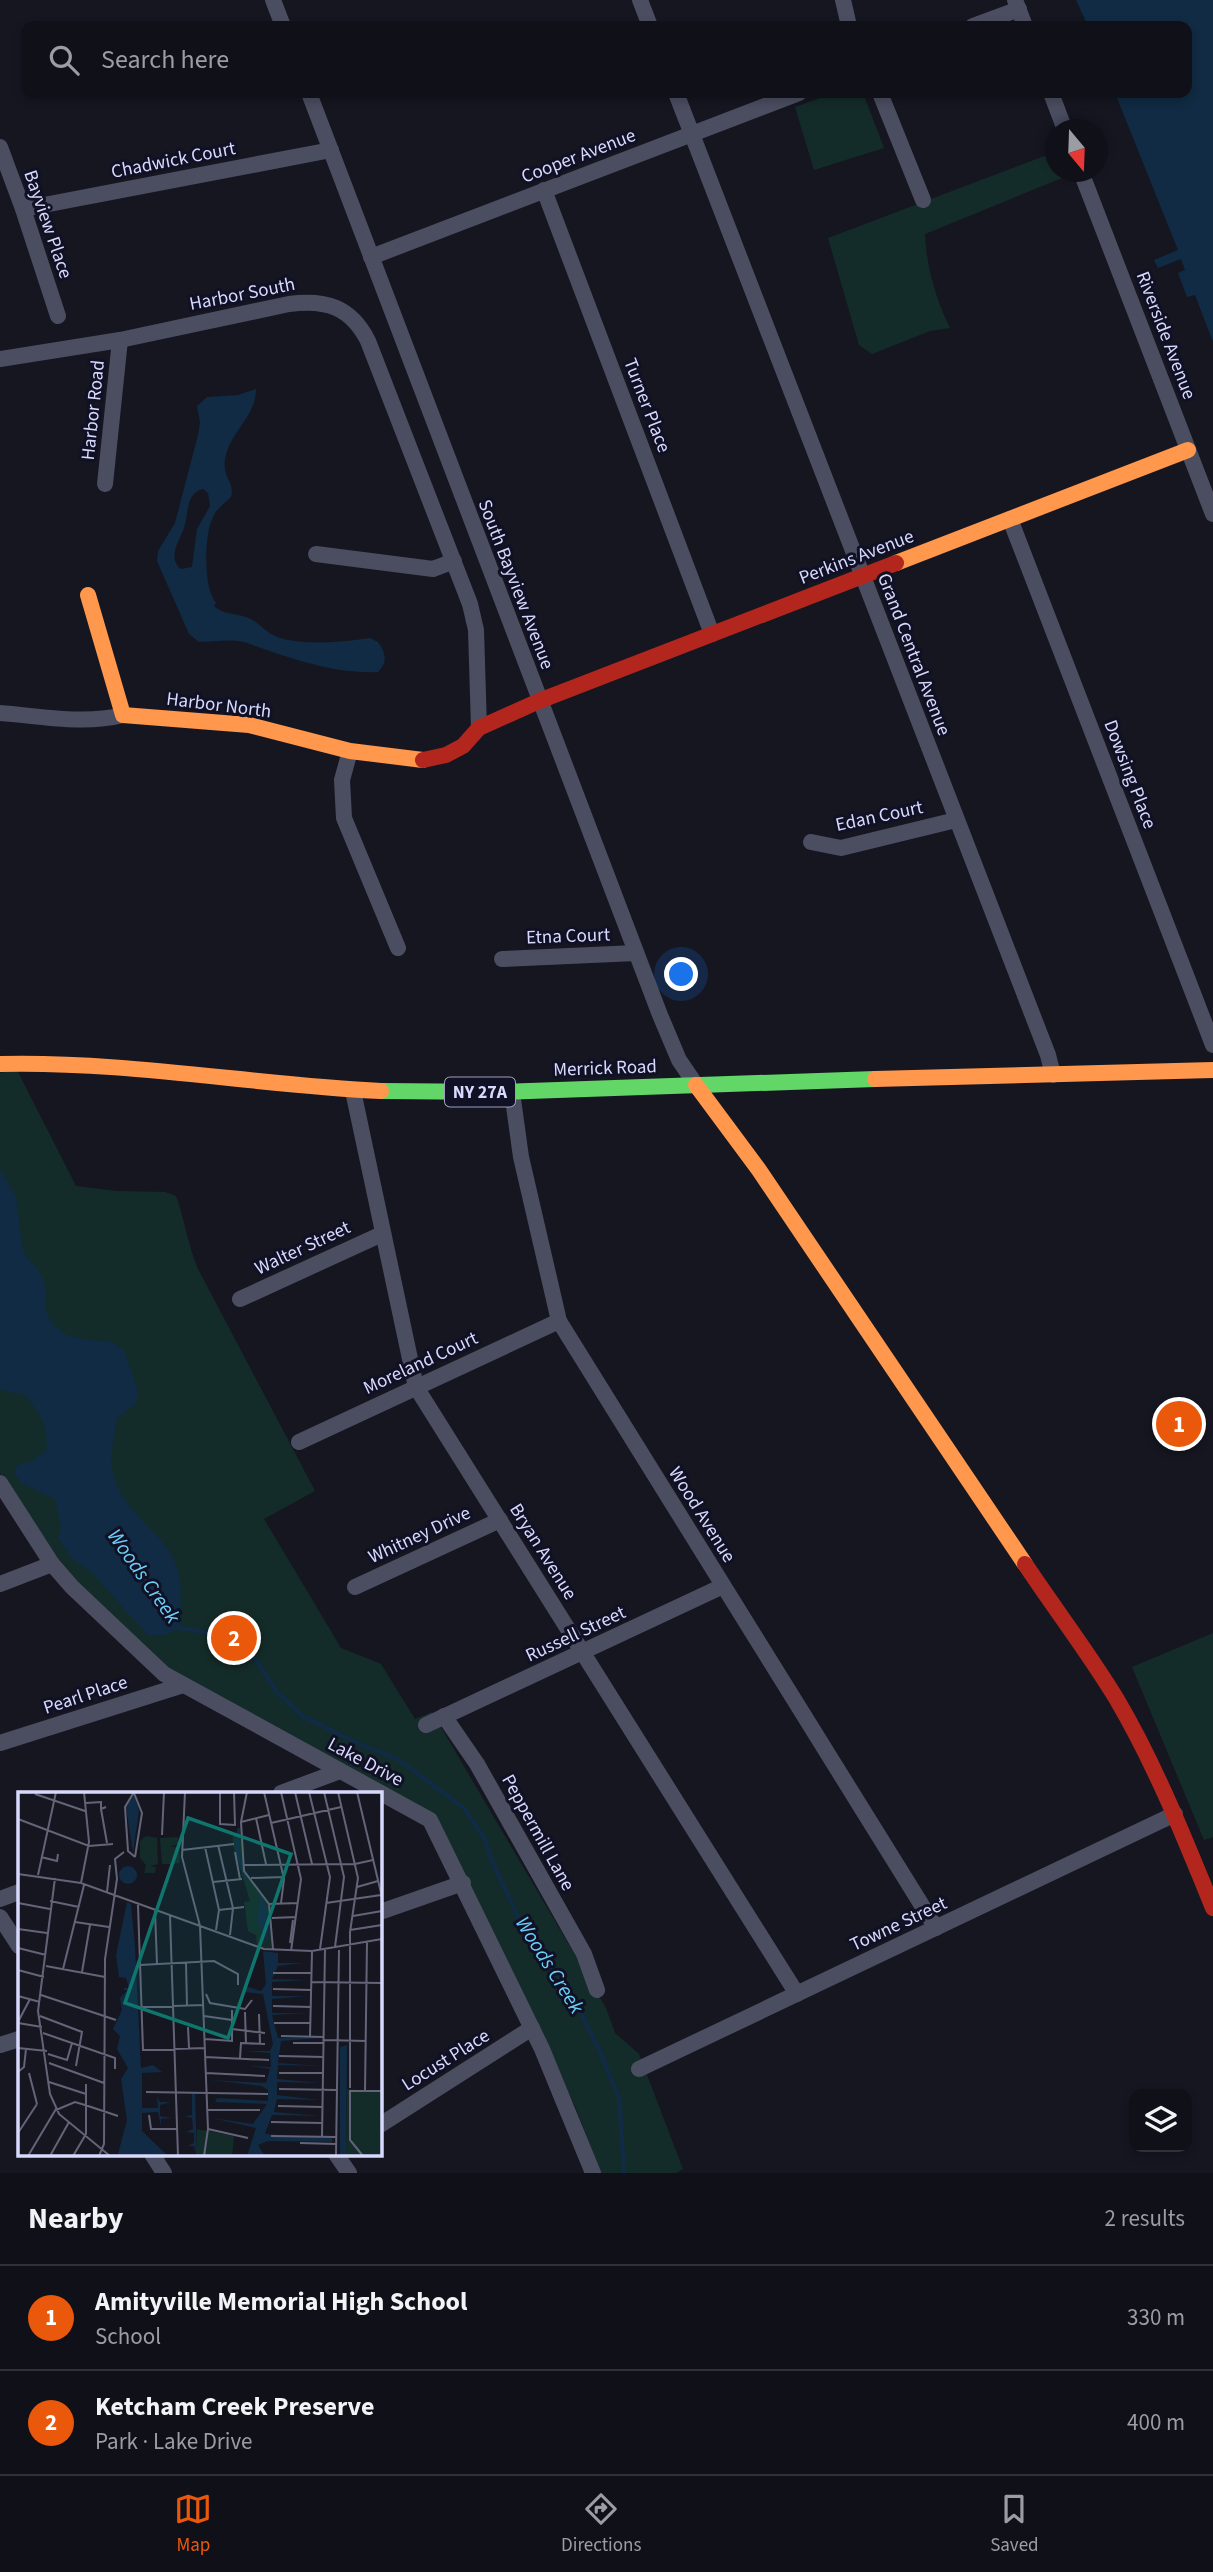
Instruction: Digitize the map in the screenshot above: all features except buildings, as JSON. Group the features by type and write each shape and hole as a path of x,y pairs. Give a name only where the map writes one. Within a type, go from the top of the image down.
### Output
{"main road":[{"name":"Perkins Avenue","path":"539,701 1188,450"},
{"path":"88,595 123,715"},
{"name":"Harbor North","path":"123,715 249,725 350,751 427,760 446,755 463,746 479,729 539,701"},
{"name":"Merrick Road","path":"0,1064 57,1063 146,1069 353,1091 512,1092 696,1084 1213,1070"},
{"path":"696,1084 759,1170 1115,1698 1140,1741 1175,1814 1213,1908"}],"street":[{"path":"273,0 281,21"},
{"path":"640,0 648,21"},
{"path":"843,0 848,21"},
{"path":"983,21 1017,4 1024,21"},
{"name":"South Bayview Avenue","path":"311,98 636,953 679,1060 696,1084"},
{"name":"Grand Central Avenue","path":"678,98 1048,1055 1053,1075"},
{"name":"Cooper Avenue","path":"371,257 786,98"},
{"path":"882,98 923,200"},
{"path":"1053,98 1061,119"},
{"name":"Bayview Place","path":"0,147 58,316"},
{"name":"Chadwick Court","path":"23,209 331,150"},
{"name":"Riverside Avenue","path":"1085,182 1213,514"},
{"name":"Turner Place","path":"544,190 712,634"},
{"name":"Harbor South","path":"0,359 120,340 309,302 325,304 343,311 360,324 470,604 476,630 479,729"},
{"name":"Harbor Road","path":"105,484 120,340"},
{"name":"Dowsing Place","path":"1010,519 1213,1045"},
{"path":"316,554 433,569 454,561"},
{"name":"Harbor North","path":"0,713 102,721 123,715"},
{"path":"350,751 342,780 344,818 398,948"},
{"name":"Edan Court","path":"811,842 841,848 956,820"},
{"name":"Etna Court","path":"502,959 636,953"},
{"name":"Bryan Avenue","path":"353,1091 416,1387 797,1994"},
{"name":"Wood Avenue","path":"512,1092 522,1157 559,1321 936,1928"},
{"name":"Walter Street","path":"240,1299 382,1234"},
{"name":"Moreland Court","path":"299,1442 559,1321"},
{"name":"Lake Drive","path":"0,1482 51,1564 164,1674 379,1792"},
{"name":"Whitney Drive","path":"355,1587 500,1520"},
{"path":"0,1584 51,1564"},
{"name":"Russell Street","path":"444,1716 723,1586"},
{"name":"Pearl Place","path":"0,1743 183,1685"},
{"path":"426,1725 444,1716"},
{"name":"Peppermill Lane","path":"444,1716 477,1764 584,1954 597,1990"},
{"path":"284,1792 340,1771"},
{"name":"Lake Drive","path":"382,1794 430,1820 532,2028 593,2173"},
{"name":"Towne Street","path":"639,2069 1175,1814"},
{"path":"382,1911 463,1883"},
{"path":"0,1899 18,1892"},
{"path":"0,1917 18,1944"},
{"name":"Locust Place","path":"382,2124 532,2028"},
{"path":"0,2045 18,2039"},
{"path":"153,2156 164,2173"},
{"path":"337,2156 349,2173"}],"green space":[{"path":"820,98 865,98 884,148 814,170 795,107"},
{"path":"1045,156 1045,182 1052,182 925,234 933,282 950,328 930,331 872,354 859,345 828,238"},
{"path":"17,1070 76,1186 116,1191 165,1192 176,1196 198,1269 315,1491 264,1519 341,1648 381,1664 415,1719 432,1712 606,2008 615,2033 639,2054 683,2169 676,2173 601,2173 575,2106 432,1814 162,1667 102,1610 48,1548 0,1473 0,1073"},
{"path":"1213,1633 1213,1837 1204,1840 1132,1667"}],"water":[{"path":"1076,0 1213,0 1213,342 1195,295 1187,297 1178,273 1185,270 1181,259 1158,268 1154,260 1178,250 1117,98 1192,98 1192,21 1086,21"},
{"path":"256,389 252,407 226,455 225,469 231,497 215,514 210,525 206,561 209,586 216,603 214,606 222,611 249,618 271,634 292,641 333,642 370,638 378,642 384,654 385,661 378,672 328,668 241,642 199,642 189,634 157,561 158,551 175,523 198,435 200,422 197,406 207,397 238,395","holes":["203,489 208,493 210,506 197,529 192,567 181,569 174,555 184,528 190,499 197,491"]},
{"path":"0,1170 16,1196 22,1246 46,1286 45,1309 53,1325 67,1335 87,1340 109,1341 124,1350 138,1391 136,1404 117,1418 112,1466 123,1497 165,1546 174,1559 179,1574 179,1628 165,1635 148,1635 90,1571 73,1560 58,1538 61,1527 55,1499 21,1483 14,1472 19,1464 32,1461 46,1451 47,1442 42,1420 25,1395 0,1390"}],"waterway":[{"name":"Woods Creek","path":"178,1625 179,1628 214,1634 241,1644 256,1660 276,1691 302,1716 399,1760 464,1808 485,1839 492,1861 527,1936 569,1989 600,2052 619,2098 624,2173"}],"traffic: fast":[{"path":"381,1091 498,1092 875,1079"}],"traffic: slow":[{"path":"896,563 1188,450"},
{"path":"88,595 123,715 249,725 350,751 423,760"},
{"path":"0,1064 96,1066 381,1091"},
{"path":"875,1079 1213,1070"},
{"path":"696,1085 759,1170 1025,1564"}],"traffic: jam":[{"path":"423,760 446,755 463,746 479,728 539,701 896,563"},
{"path":"1025,1564 1094,1664 1130,1723 1168,1801 1213,1908"}],"place":[{"name":"Amityville Memorial High School","path":"1179,1424"},
{"name":"Ketcham Creek Preserve","path":"234,1638"}]}
